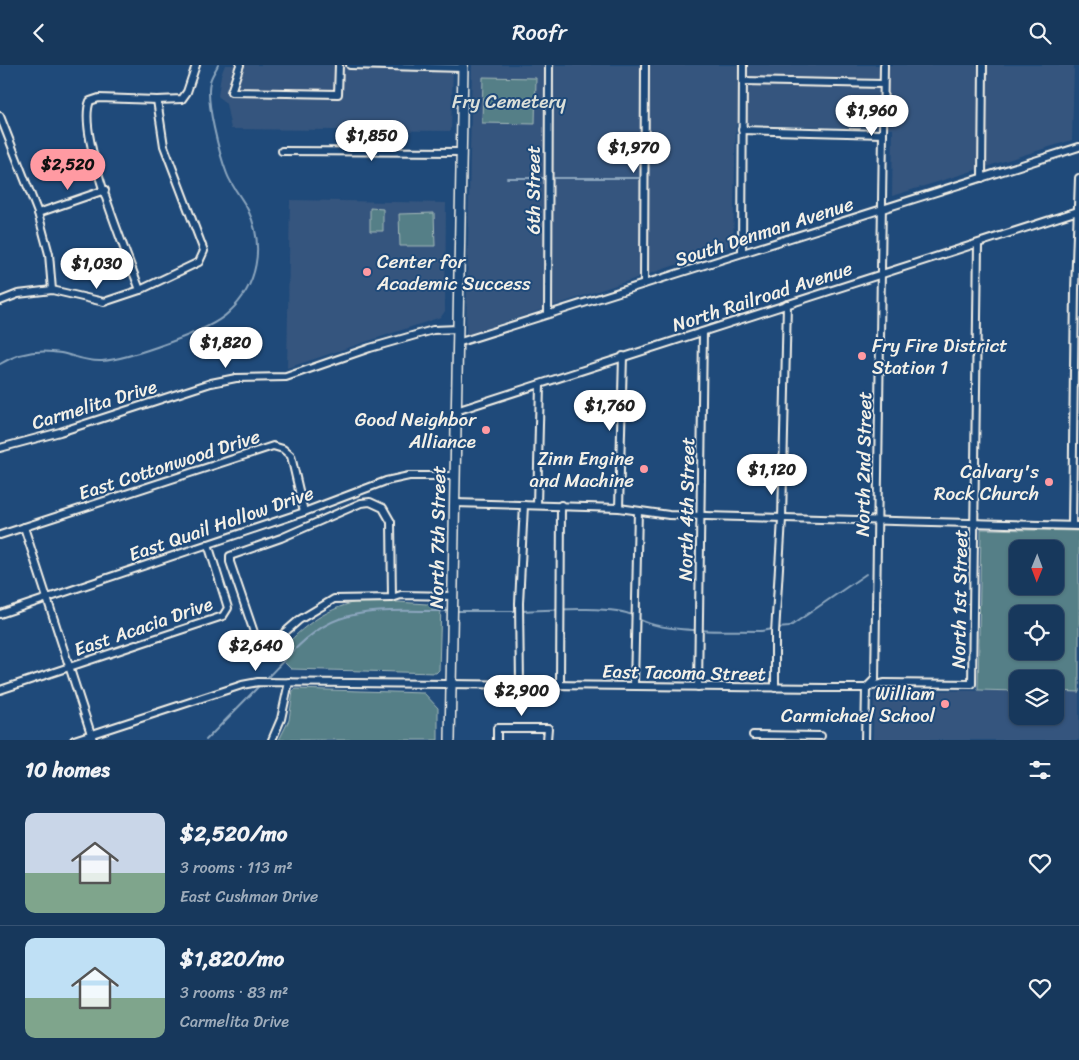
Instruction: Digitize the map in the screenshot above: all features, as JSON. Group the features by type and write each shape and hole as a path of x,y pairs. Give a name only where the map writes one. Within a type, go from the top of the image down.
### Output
{"main road":[{"name":"North 7th Street","path":"450,740 463,66"}],"street":[{"path":"140,290 104,190 89,133 86,110 90,101 99,98 182,99 187,92 196,65"},
{"path":"240,65 231,93 338,94 338,65"},
{"path":"350,65 463,66"},
{"name":"6th Street","path":"548,65 548,315"},
{"path":"644,284 645,65"},
{"path":"742,253 744,65"},
{"name":"North 2nd Street","path":"865,740 866,688 875,679 884,65"},
{"path":"982,177 983,65"},
{"path":"743,81 883,84"},
{"path":"0,301 18,294 52,290 104,303 140,290 199,262 204,251 164,146 157,100"},
{"path":"0,116 38,213 49,253 52,290"},
{"path":"742,130 883,134"},
{"name":"South Denman Avenue","path":"458,343 1079,147"},
{"path":"282,151 461,152"},
{"path":"455,503 619,508 669,515 1076,525 1079,178"},
{"path":"38,213 104,190"},
{"name":"North Railroad Avenue","path":"456,411 1078,211"},
{"name":"North 1st Street","path":"972,684 978,244"},
{"path":"775,688 775,633 782,519 787,304"},
{"name":"Carmelita Drive","path":"0,448 60,432 211,383 236,378 286,377 370,347 434,330 458,329"},
{"name":"North 4th Street","path":"698,687 703,332"},
{"path":"619,508 623,357"},
{"path":"537,505 540,385"},
{"name":"East Cottonwood Drive","path":"0,535 273,446 283,449 291,456 304,512"},
{"name":"East Quail Hollow Drive","path":"0,613 48,599 304,512 386,481 409,476 455,476"},
{"path":"347,495 350,507"},
{"path":"392,598 392,522 383,508 376,503 361,503 280,538 230,556 230,562 258,644 269,646 299,620 334,599 392,598 402,595 452,596"},
{"path":"520,685 519,603 524,505"},
{"path":"560,685 561,505"},
{"path":"634,685 638,511"},
{"path":"24,527 68,668 92,737"},
{"name":"East Acacia Drive","path":"0,690 223,617 228,608 208,544"},
{"path":"272,740 281,719 289,682"},
{"name":"East Tacoma Street","path":"74,740 92,737 242,685 289,682 451,686 634,685 775,688 866,688 884,683 972,684"},
{"path":"496,740 497,728 548,728 547,740"},
{"path":"753,735 786,738 821,736"}],"shaded area":[{"path":"225,65 453,65 451,131 231,129 226,104 218,96 221,75"},
{"path":"472,65 1074,65 1072,140 892,196 893,129 736,124 733,246 466,335"},
{"name":"Center for Academic Success","path":"290,200 446,203 445,311 441,317 287,368"},
{"name":"William Carmichael School","path":"874,690 1009,691 1009,725 1064,725 1064,691 1079,692 1079,740 873,740"}],"green space":[{"name":"Fry Cemetery","path":"483,77 536,78 535,124 482,123"},
{"path":"370,208 383,209 383,231 370,231"},
{"path":"434,213 435,246 400,246 399,214"},
{"path":"981,529 1079,531 1079,692 1064,691 1064,670 1009,670 1009,691 978,690"},
{"path":"356,602 441,605 439,670 436,673 291,669 278,656 302,629 322,615"},
{"path":"296,689 424,693 438,708 438,740 279,740 289,720 293,691"}],"waterway":[{"path":"0,364 22,354 44,351 97,361 130,355 149,350 204,328 228,313 238,302 246,291 256,265 256,237 248,210 227,174 214,128 209,90 211,80 218,65"},
{"path":"507,178 642,178"},
{"path":"778,628 789,627 866,574"},
{"path":"522,611 597,609 612,610 633,616"},
{"path":"265,680 308,637 339,619 379,611 450,611"},
{"path":"454,611 517,611"},
{"path":"637,618 662,627 679,629 714,631 761,631 773,629"},
{"path":"206,740 260,685"}],"place":[{"name":"Center for Academic Success","path":"367,272"},
{"name":"Fry Fire District Station 1","path":"862,356"},
{"name":"Good Neighbor Alliance","path":"486,430"},
{"name":"Zinn Engine and Machine","path":"644,469"},
{"name":"Calvary's Rock Church","path":"1049,482"},
{"name":"William Carmichael School","path":"945,704"}]}
